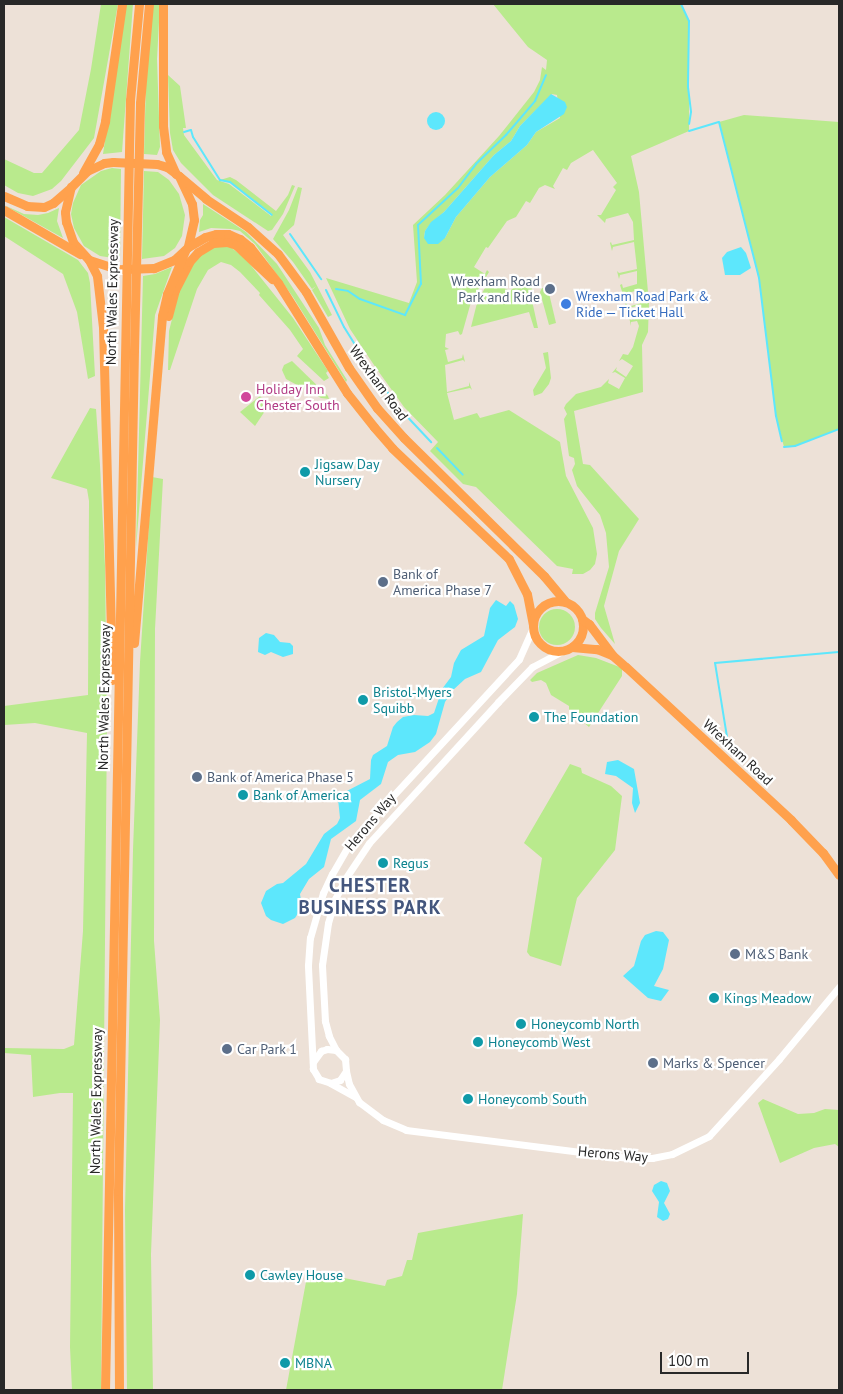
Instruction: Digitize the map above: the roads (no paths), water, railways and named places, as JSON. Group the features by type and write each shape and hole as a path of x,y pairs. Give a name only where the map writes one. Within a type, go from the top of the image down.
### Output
{"highway":[{"path":"114,863 103,327 97,276 87,258 73,242 66,222 67,199 99,144 105,121 122,4"},
{"name":"North Wales Expressway","path":"105,1390 130,100 139,4"},
{"name":"North Wales Expressway","path":"119,1390 118,1191 140,103 149,4"},
{"path":"126,781 138,578 162,316 167,294 194,228 194,212 166,152 163,126 163,4"},
{"path":"80,177 94,166 113,162 148,163 167,167 178,175"},
{"name":"Wrexham Road","path":"178,175 206,199 248,227 278,254 306,292 349,368 377,408 404,438 552,584 566,602"},
{"path":"4,196 27,206 44,206 53,203 72,188"},
{"path":"4,210 87,258 117,269 143,269 165,264 186,249"},
{"name":"Wrexham Road","path":"186,249 205,237 216,234 228,234 240,239 250,247 278,283 347,393 374,427 392,448 509,559 527,594 533,626"},
{"path":"158,371 168,315 175,290 189,262 205,246 221,242 236,245 264,274 278,283"},
{"path":"555,601 566,602 574,606 582,619 582,636 572,648 555,651 542,645 536,637 533,626 542,608 555,601"},
{"name":"Wrexham Road","path":"582,619 589,624 612,656 791,820 823,853 839,875"},
{"name":"Wrexham Road","path":"572,648 597,649 612,656"}],"street":[{"name":"Herons Way","path":"313,1062 308,964 310,938 320,902 332,874 347,848 378,812 520,658 533,626"},
{"name":"Herons Way","path":"336,1050 329,1036 325,1021 322,964 328,923 335,899 345,879 355,862 384,826 505,695 532,667 562,651"},
{"name":"Herons Way","path":"329,1083 356,1098 368,1110 392,1124 419,1132 640,1159 672,1154 709,1136 780,1059 839,987"},
{"path":"324,1050 336,1050 345,1059 346,1071 340,1080 329,1083 315,1075 313,1062 317,1055 324,1050"},
{"name":"Herons Way","path":"346,1071 356,1098"}],"water":[{"path":"551,94 565,102 567,107 564,114 536,132 527,145 490,177 456,217 445,238 438,244 428,244 424,238 425,231 431,222 444,212 494,155 511,141 520,126"},
{"path":"432,112 440,112 445,117 443,128 432,130 427,125 427,117"},
{"path":"741,247 746,253 751,268 740,275 725,275 722,258 727,252"},
{"path":"496,600 506,606 510,601 514,605 518,619 515,627 498,640 481,672 465,679 452,691 445,702 436,734 430,742 415,752 398,755 388,762 381,784 360,800 356,821 331,839 324,867 309,879 300,894 302,907 295,918 283,924 271,920 266,916 261,903 266,891 277,884 283,883 306,864 324,834 337,824 340,818 338,799 341,794 370,779 373,755 387,746 393,727 397,722 403,717 414,715 428,716 434,713 442,689 451,677 454,663 461,650 484,636 490,608"},
{"path":"266,633 274,635 280,642 290,643 293,646 293,654 283,657 271,652 265,655 258,652 259,638"},
{"path":"618,760 634,769 640,803 635,813 632,803 633,788 616,776 605,774 607,762"},
{"path":"656,931 663,932 669,940 663,969 654,986 669,990 661,1001 648,998 623,976 634,966 641,941 645,935"},
{"path":"661,1181 667,1183 670,1191 664,1203 670,1214 668,1219 663,1221 657,1217 659,1202 652,1191 654,1185"}],"waterway":[{"path":"681,4 689,21 688,87 691,112 689,124"},
{"path":"336,289 348,291 360,299 405,315 421,284 418,225 458,188 476,164 506,135 535,101 546,75"},
{"path":"689,131 719,122 759,278 776,416 782,441"},
{"path":"184,132 191,130 193,137 220,180 230,182 272,215"},
{"path":"290,234 321,279"},
{"path":"326,290 344,327 369,367 399,408 431,442"},
{"path":"784,447 795,446 839,429"},
{"path":"437,448 463,475"},
{"path":"728,743 715,663 839,652"}],"place":[{"name":"Wrexham Road Park and Ride","path":"550,289"},
{"name":"Wrexham Road Park & Ride — Ticket Hall","path":"566,304"},
{"name":"Holiday Inn Chester South","path":"246,397"},
{"name":"Jigsaw Day Nursery","path":"305,472"},
{"name":"Bank of America Phase 7","path":"383,582"},
{"name":"Bristol-Myers Squibb","path":"363,700"},
{"name":"The Foundation","path":"534,717"},
{"name":"Bank of America Phase 5","path":"197,777"},
{"name":"Bank of America","path":"243,795"},
{"name":"Regus","path":"383,863"},
{"name":"M&S Bank","path":"735,954"},
{"name":"Kings Meadow","path":"714,998"},
{"name":"Honeycomb North","path":"521,1024"},
{"name":"Honeycomb West","path":"478,1042"},
{"name":"Car Park 1","path":"227,1049"},
{"name":"Marks & Spencer","path":"653,1063"},
{"name":"Honeycomb South","path":"468,1099"},
{"name":"Cawley House","path":"250,1275"},
{"name":"MBNA","path":"285,1363"}],"district":[{"name":"CHESTER BUSINESS PARK","path":"370,897"}]}
